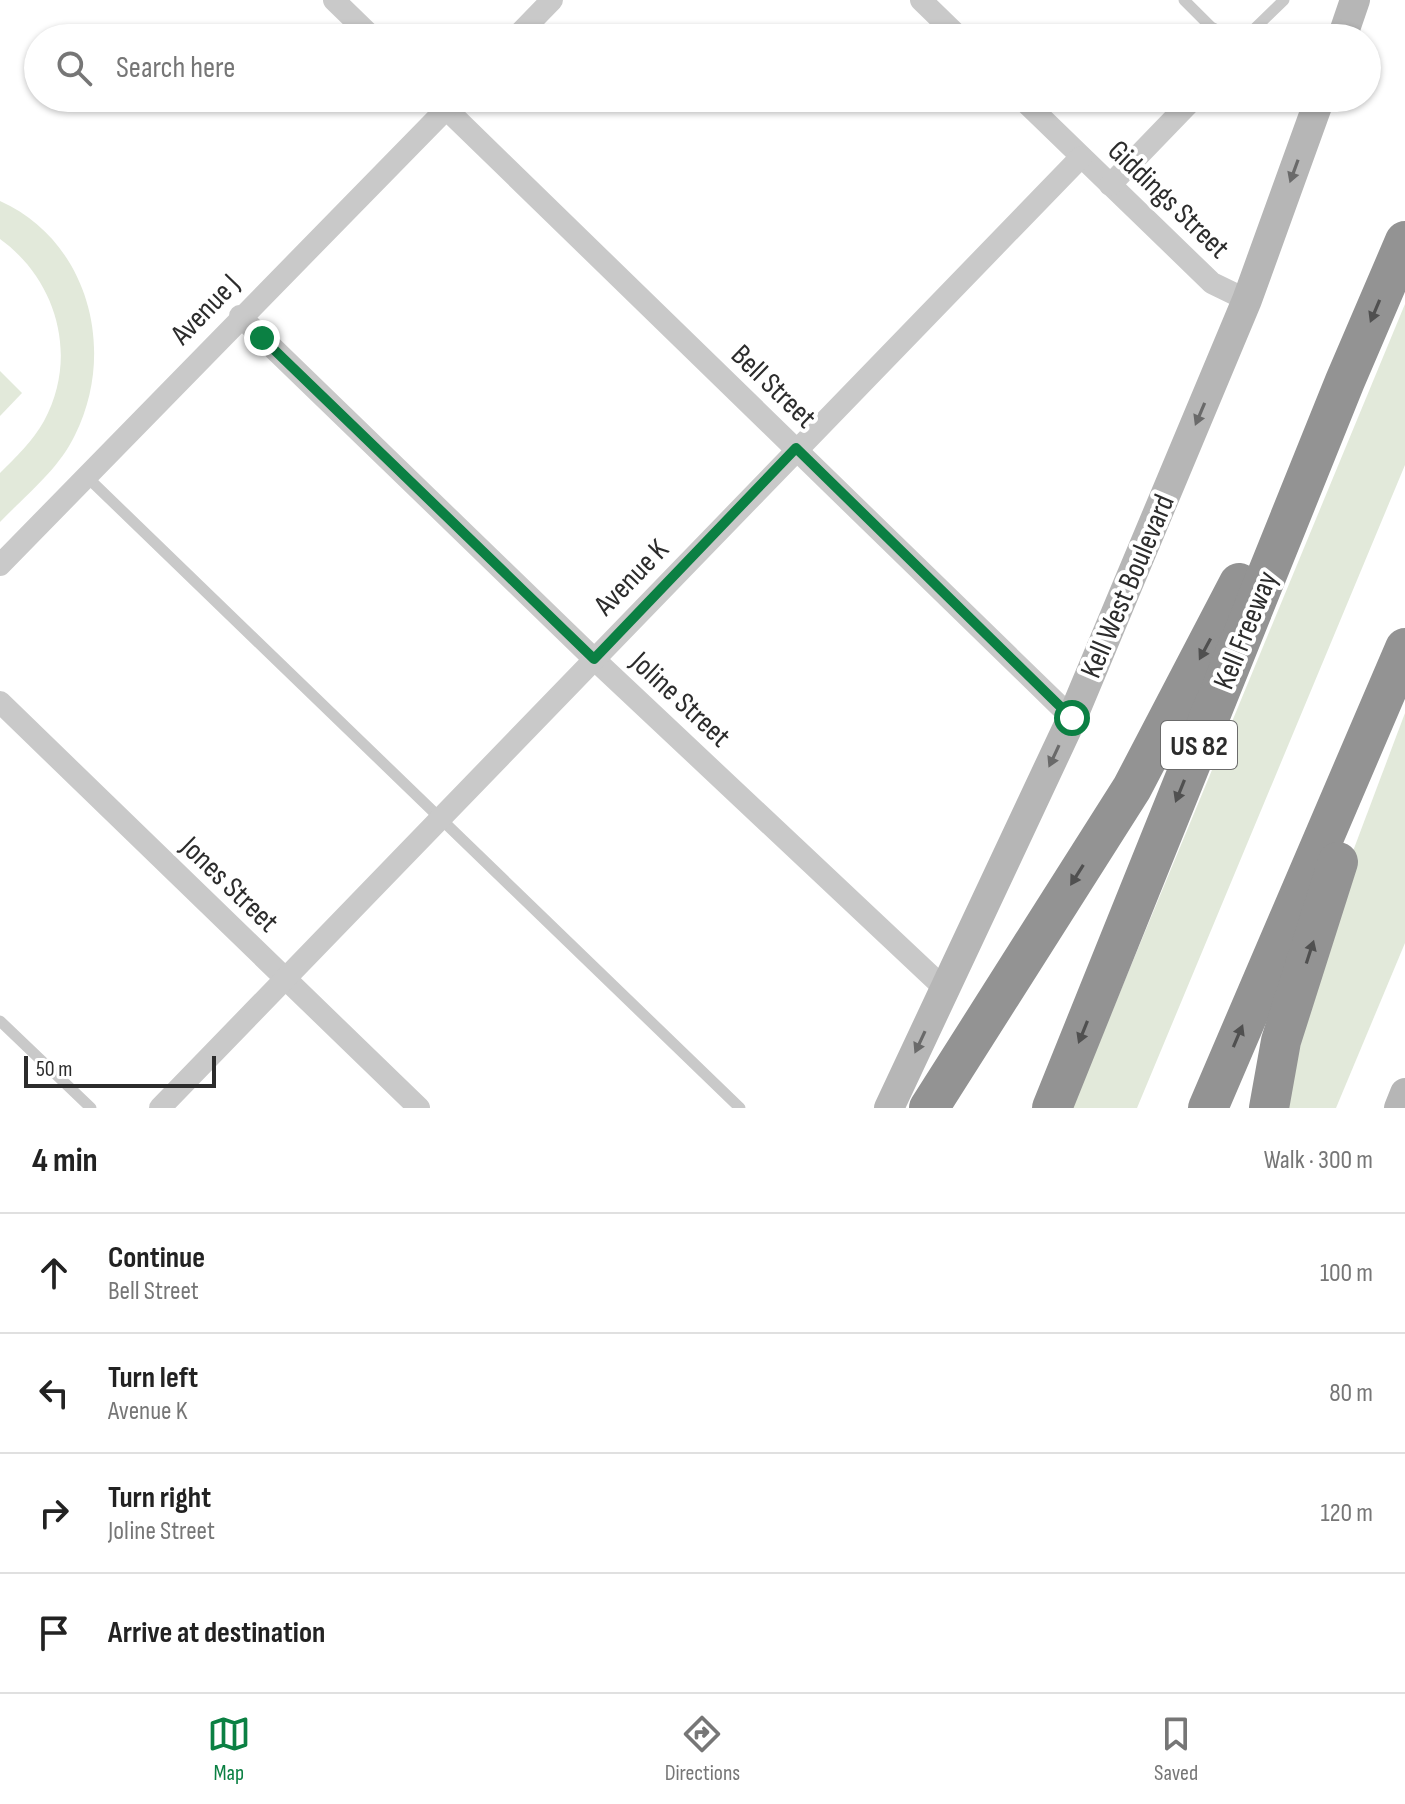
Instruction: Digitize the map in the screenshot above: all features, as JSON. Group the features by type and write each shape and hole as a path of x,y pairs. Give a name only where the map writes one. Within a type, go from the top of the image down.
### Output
{"highway":[{"name":"Kell Freeway","path":"1052,1108 1345,381 1405,241"},
{"path":"929,1108 1132,788 1345,381"},
{"path":"1208,1108 1405,648"},
{"path":"1269,1108 1281,1041 1405,665"}],"main road":[{"path":"1347,24 1355,0"},
{"name":"Kell West Boulevard","path":"889,1108 1072,718 1247,300 1315,112"},
{"path":"1399,1108 1405,1093"}],"street":[{"path":"334,0 359,24"},
{"path":"529,24 552,0"},
{"path":"921,0 946,24"},
{"name":"Avenue J","path":"0,565 436,112"},
{"name":"Bell Street","path":"456,112 1072,718"},
{"name":"Giddings Street","path":"1035,112 1212,283 1247,300"},
{"path":"1110,185 1180,112"},
{"name":"Avenue K","path":"160,1108 1081,157"},
{"name":"Joline Street","path":"240,316 594,659 945,989"},
{"name":"Jones Street","path":"0,702 419,1108"}],"lane":[{"path":"1184,0 1208,24"},
{"path":"1259,24 1284,0"},
{"path":"86,476 740,1108"},
{"path":"0,1021 91,1108"}],"green space":[{"path":"0,201 30,219 55,243 74,270 87,302 93,335 94,369 87,402 68,447 41,481 0,522 0,473 44,421 60,371 60,346 56,321 36,276 20,256 0,239"},
{"path":"1405,304 1405,465 1137,1108 1072,1108"},
{"path":"0,371 22,393 0,416"},
{"path":"1405,713 1405,943 1336,1108 1278,1108 1344,875"}],"route":[{"path":"262,338 594,659 796,448 1023,666 1072,718"}]}
